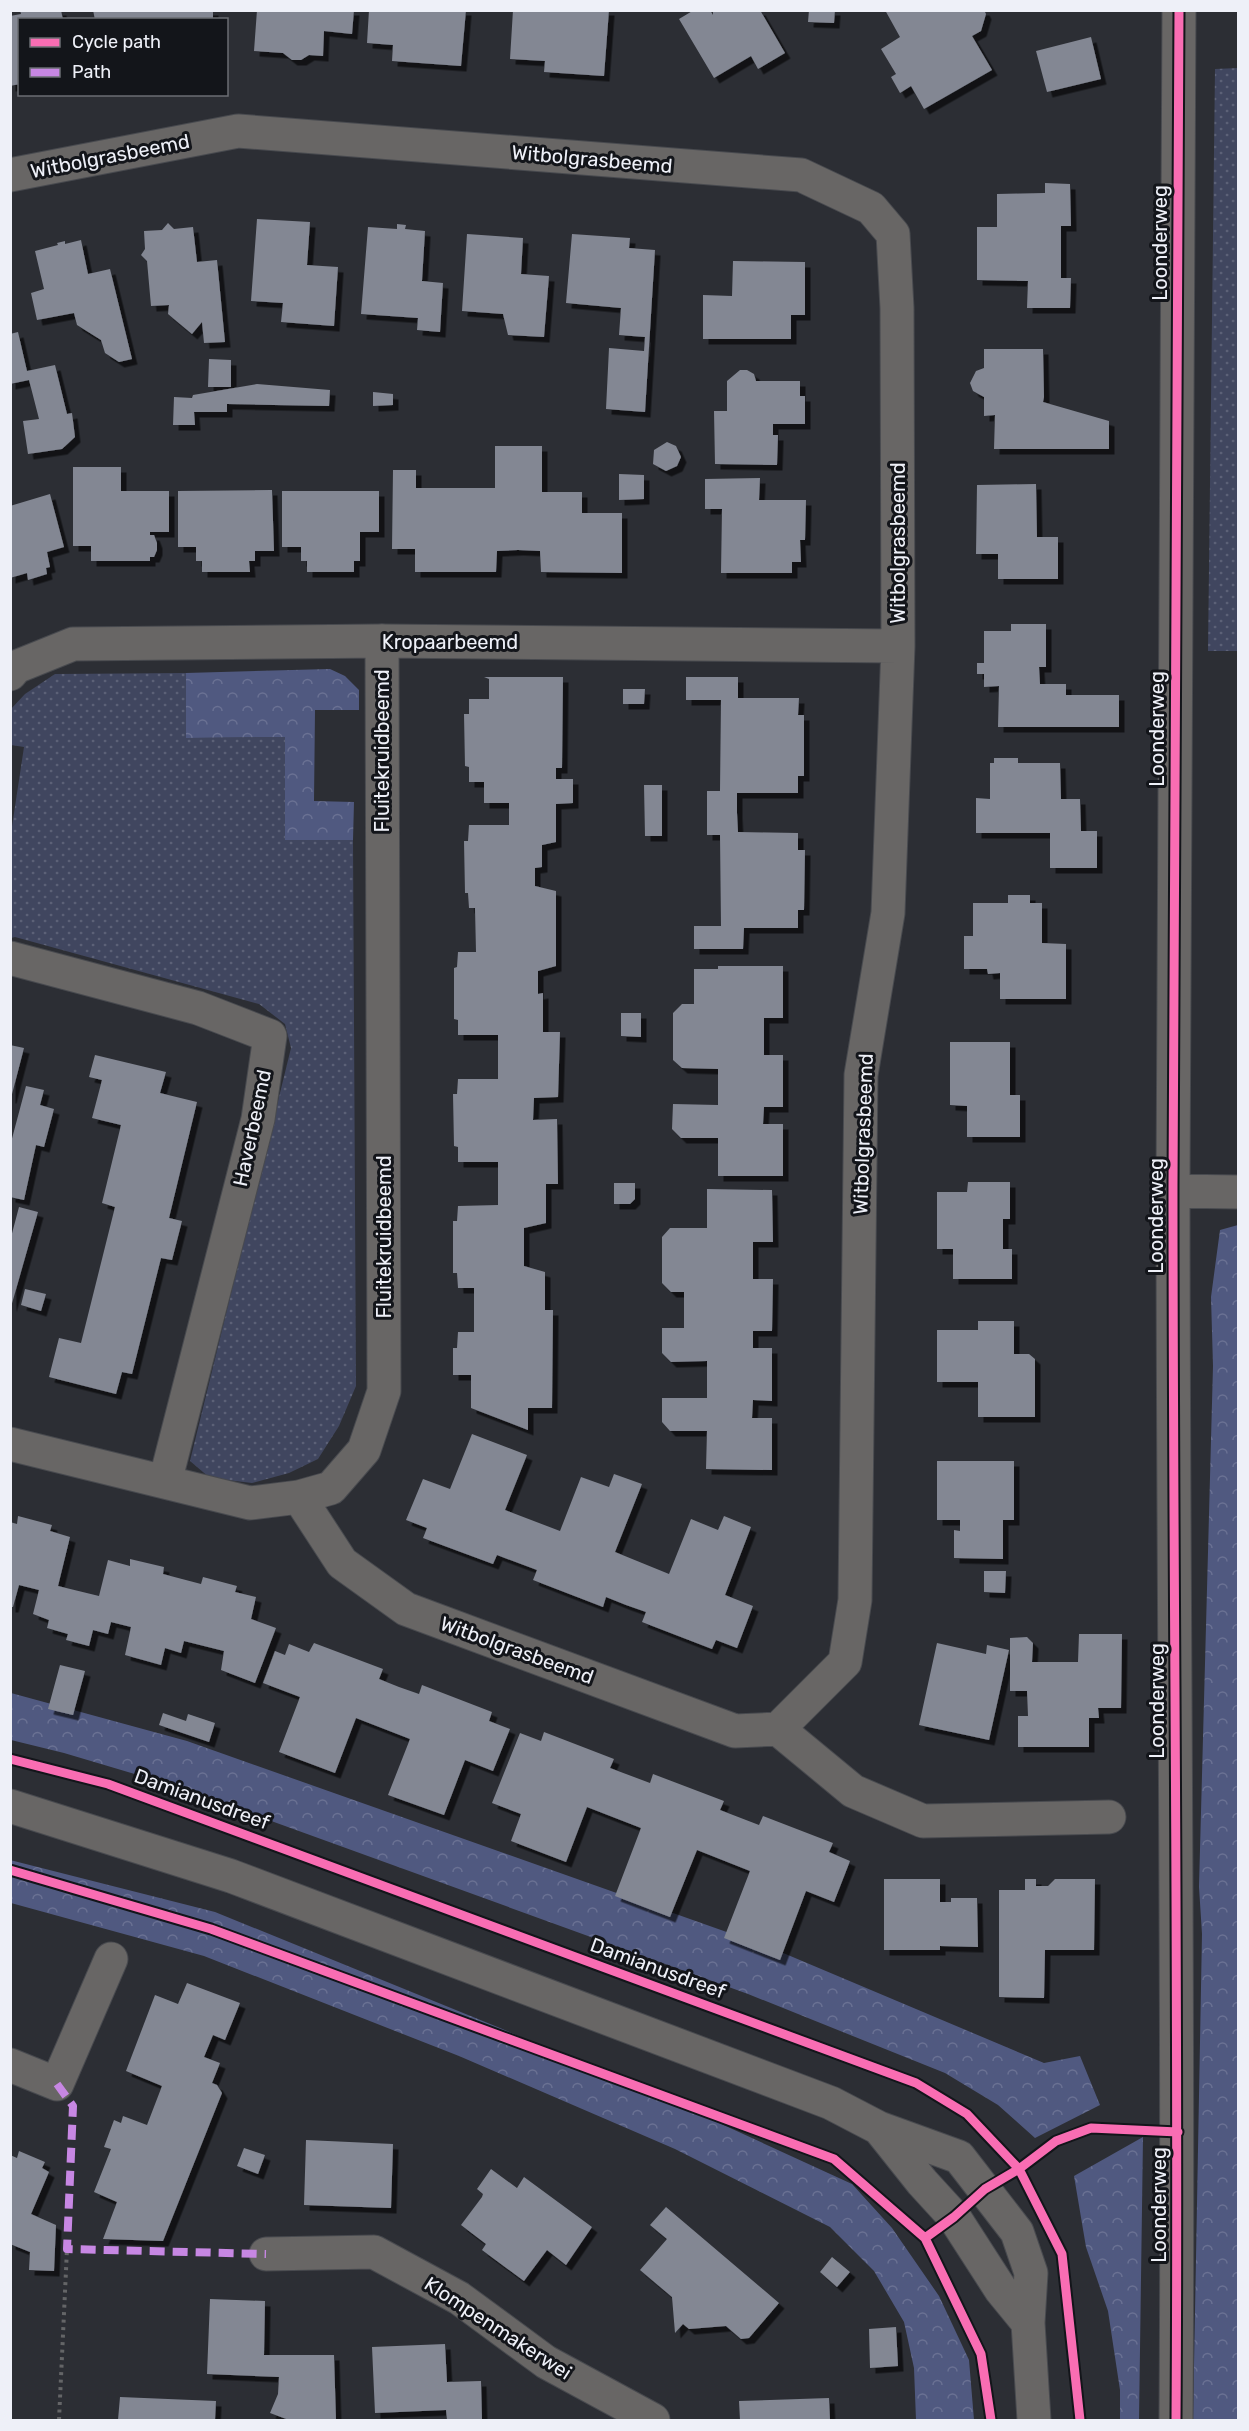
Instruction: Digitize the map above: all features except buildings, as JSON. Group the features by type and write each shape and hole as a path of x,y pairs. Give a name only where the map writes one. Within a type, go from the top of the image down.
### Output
{"street":[{"name":"Loonderweg","path":"1176,2421 1178,2132 1174,1834 1173,1191 1179,10"},
{"name":"Witbolgrasbeemd","path":"10,175 238,130 801,175 872,208 893,234 897,308 898,646 888,913 861,1075 855,1599 845,1662 778,1729 735,1731 406,1609 342,1563 300,1497"},
{"name":"Kropaarbeemd","path":"10,674 16,667 73,644 382,641 898,646"},
{"name":"Fluitekruidbeemd","path":"10,1444 250,1503 300,1497 331,1488 364,1450 384,1391 382,641"},
{"name":"Haverbeemd","path":"10,958 198,1008 270,1036 258,1119 165,1482"},
{"name":"Loonderweg","path":"1173,1191 1239,1192"},
{"path":"778,1729 852,1791 923,1821 1109,1817"},
{"path":"10,1806 231,1876 831,2103 879,2128 959,2157 1017,2232 1031,2274 1028,2323 1034,2421"},
{"path":"10,2065 57,2084 111,1959"},
{"path":"879,2128 922,2182 954,2217 1001,2290 1028,2323"},
{"name":"Klompenmakerwei","path":"267,2254 375,2252 459,2298 546,2362 653,2421"}],"path":[{"path":"59,2421 67,2249"}],"shaded area":[{"path":"1238,68 1238,651 1208,651 1215,69"},
{"path":"186,673 186,738 285,737 286,840 353,840 356,1386 339,1426 318,1459 289,1473 252,1483 210,1478 190,1461 291,1048 285,1024 259,1004 15,937 11,938 11,833 24,747 11,745 10,710 25,694 55,674"}],"green space":[{"path":"330,669 345,676 359,690 359,710 315,710 314,801 354,802 353,840 285,840 285,737 186,738 186,673"},
{"path":"1238,1225 1238,2420 1193,2420 1202,1934 1199,1887 1213,1366 1211,1297 1220,1230"},
{"path":"11,1693 187,1741 769,1947 1044,2063 1080,2056 1100,2105 1035,2138 998,2105 945,2073 748,1994 175,1786 11,1740"},
{"path":"10,1860 215,1912 500,2028 693,2111 852,2184 892,2228 939,2296 969,2360 974,2420 916,2420 914,2368 904,2322 874,2271 830,2227 675,2149 459,2056 204,1956 11,1903"},
{"path":"1143,2137 1139,2420 1120,2420 1120,2390 1108,2311 1086,2247 1074,2176"}],"marked path":[{"path":"57,2084 73,2106 67,2249 266,2254"}],"cycle path":[{"path":"1176,2420 1173,1185 1179,10"},
{"name":"Damianusdreef","path":"10,1759 108,1784 916,2083 967,2114 1019,2169 1062,2254 1080,2420"},
{"path":"10,1870 211,1929 834,2159 925,2238 981,2354 991,2420"},
{"path":"925,2238 954,2217 985,2189 1019,2169 1056,2141 1091,2128 1178,2132"}]}
